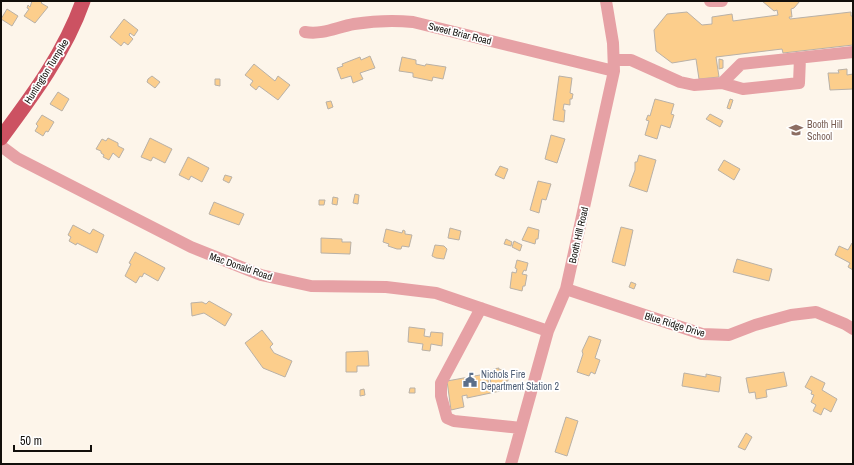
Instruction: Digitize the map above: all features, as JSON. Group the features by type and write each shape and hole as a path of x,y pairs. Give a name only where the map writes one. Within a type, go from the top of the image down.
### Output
{"main road":[{"name":"Huntington Turnpike","path":"1,138 36,91 63,47 75,23 83,1"}],"street":[{"name":"Booth Hill Road","path":"510,464 548,331 566,289 614,66 606,1"},
{"path":"710,1 722,1"},
{"name":"Sweet Briar Road","path":"305,32 316,34 354,24 394,20 413,22 614,66 631,60 680,82 694,85 722,83"},
{"path":"722,83 742,64 853,52"},
{"path":"722,83 743,89 799,83 800,58"},
{"name":"Mac Donald Road","path":"1,146 17,158 192,247 261,275 310,286 417,289 436,293 548,331"},
{"name":"Blue Ridge Drive","path":"566,289 702,334 729,335 755,325 791,315 816,312 845,324 853,329"},
{"path":"481,308 441,383 441,396 447,418 454,422 521,428"}],"building":[{"path":"32,1 43,1 41,3 48,7 35,23 24,16 29,9 27,8 28,5 30,7"},
{"path":"762,1 800,1 794,8 791,9 792,17 789,17 790,19 851,12 851,16 853,16 853,45 783,53 782,49 716,57 719,77 699,79 696,59 672,63 656,51 654,30 667,14 687,12 702,25 712,24 712,17 732,14 733,21 778,15 777,10 774,11"},
{"path":"7,9 18,16 12,26 1,19"},
{"path":"124,19 138,30 134,36 130,33 129,35 133,39 128,45 124,42 121,46 110,37"},
{"path":"370,56 375,68 360,73 363,79 353,83 351,76 341,79 337,68 343,66 342,64 360,57 361,60"},
{"path":"402,57 416,60 416,64 446,67 443,79 433,77 432,81 413,77 413,73 399,71"},
{"path":"719,59 723,60 723,68 719,69"},
{"path":"254,64 275,81 278,76 290,85 278,100 259,86 256,90 250,85 253,81 245,75"},
{"path":"847,69 847,75 853,74 853,89 830,90 828,73 839,73 838,70"},
{"path":"152,76 160,82 155,88 147,82"},
{"path":"559,76 572,78 570,93 573,94 572,99 570,99 570,105 564,104 564,122 553,120"},
{"path":"215,79 220,79 220,86 215,85"},
{"path":"58,92 69,99 62,111 50,104"},
{"path":"655,99 674,104 671,114 674,115 670,128 661,125 657,139 645,135 649,121 646,120 648,115 650,116"},
{"path":"730,99 733,100 730,109 727,108"},
{"path":"331,101 333,107 328,109 326,102"},
{"path":"710,114 723,121 720,127 706,119"},
{"path":"42,115 54,122 48,132 46,131 43,136 35,131 38,126 36,124"},
{"path":"551,135 565,139 557,163 545,159"},
{"path":"108,138 118,143 118,146 124,149 119,158 113,153 109,160 103,157 104,155 101,151 96,149 102,139 106,141"},
{"path":"150,138 172,149 165,163 153,157 151,161 141,157"},
{"path":"639,155 656,160 647,192 629,186 635,170 635,162 637,162"},
{"path":"188,157 209,168 202,182 191,176 189,180 179,175"},
{"path":"724,160 740,169 734,180 718,170"},
{"path":"500,166 508,169 504,179 495,175"},
{"path":"225,175 232,177 229,183 223,180"},
{"path":"538,181 551,184 546,200 542,199 539,213 530,210"},
{"path":"355,194 359,195 358,204 353,203"},
{"path":"333,197 338,198 337,205 332,204"},
{"path":"319,200 325,200 324,205 319,205"},
{"path":"214,202 244,214 239,225 209,214"},
{"path":"73,225 90,234 93,229 104,235 97,253 77,243 76,245 69,241 71,237 68,235"},
{"path":"528,227 539,230 538,239 536,239 535,244 522,240"},
{"path":"621,227 633,230 625,266 612,262"},
{"path":"450,228 461,231 459,240 448,238"},
{"path":"386,229 402,233 403,230 405,231 405,234 412,235 409,247 402,246 401,249 397,249 388,246 389,244 383,242"},
{"path":"321,238 342,239 342,242 351,242 350,254 321,253"},
{"path":"506,239 512,242 511,246 504,244"},
{"path":"514,241 522,245 520,251 512,247"},
{"path":"852,243 853,270 848,267 850,263 835,255 839,246 848,250"},
{"path":"435,245 444,246 447,249 444,259 432,256"},
{"path":"135,252 165,268 158,281 144,273 142,277 140,276 136,283 125,276 131,264 129,263"},
{"path":"737,259 772,269 769,281 733,272"},
{"path":"517,260 528,263 526,271 524,270 522,274 527,275 525,286 523,286 522,291 510,288 512,272 516,273 517,269 515,268"},
{"path":"631,282 636,284 634,289 629,287"},
{"path":"209,301 232,314 225,326 204,313 192,316 191,303 202,302 206,304"},
{"path":"409,327 425,329 424,336 430,337 431,332 443,333 442,346 431,344 430,351 422,350 423,344 408,342"},
{"path":"262,330 273,344 270,347 274,353 292,361 285,377 263,368 245,343"},
{"path":"589,336 601,340 595,358 600,360 595,374 591,372 589,376 577,372 583,354 582,351"},
{"path":"368,351 369,366 357,366 357,372 346,372 346,352"},
{"path":"499,368 499,370 504,369 505,374 507,374 508,381 506,381 505,390 467,398 467,395 462,396 464,407 451,410 447,381 480,375 481,377 487,376 489,384 491,384 489,372 493,371 493,369"},
{"path":"784,372 787,386 766,390 767,397 756,399 755,392 749,393 746,378"},
{"path":"684,373 706,377 706,374 721,377 719,392 682,386"},
{"path":"811,376 825,383 822,390 837,399 831,412 824,408 821,415 813,411 816,405 811,402 814,395 811,394 812,391 805,387"},
{"path":"410,388 415,388 415,393 409,393"},
{"path":"364,389 365,395 360,396 360,390"},
{"path":"566,417 578,421 567,456 555,452"},
{"path":"746,433 752,437 745,450 738,447"}],"place":[{"name":"Booth Hill School","path":"796,130"},
{"name":"Nichols Fire Department Station 2","path":"470,380"}]}
